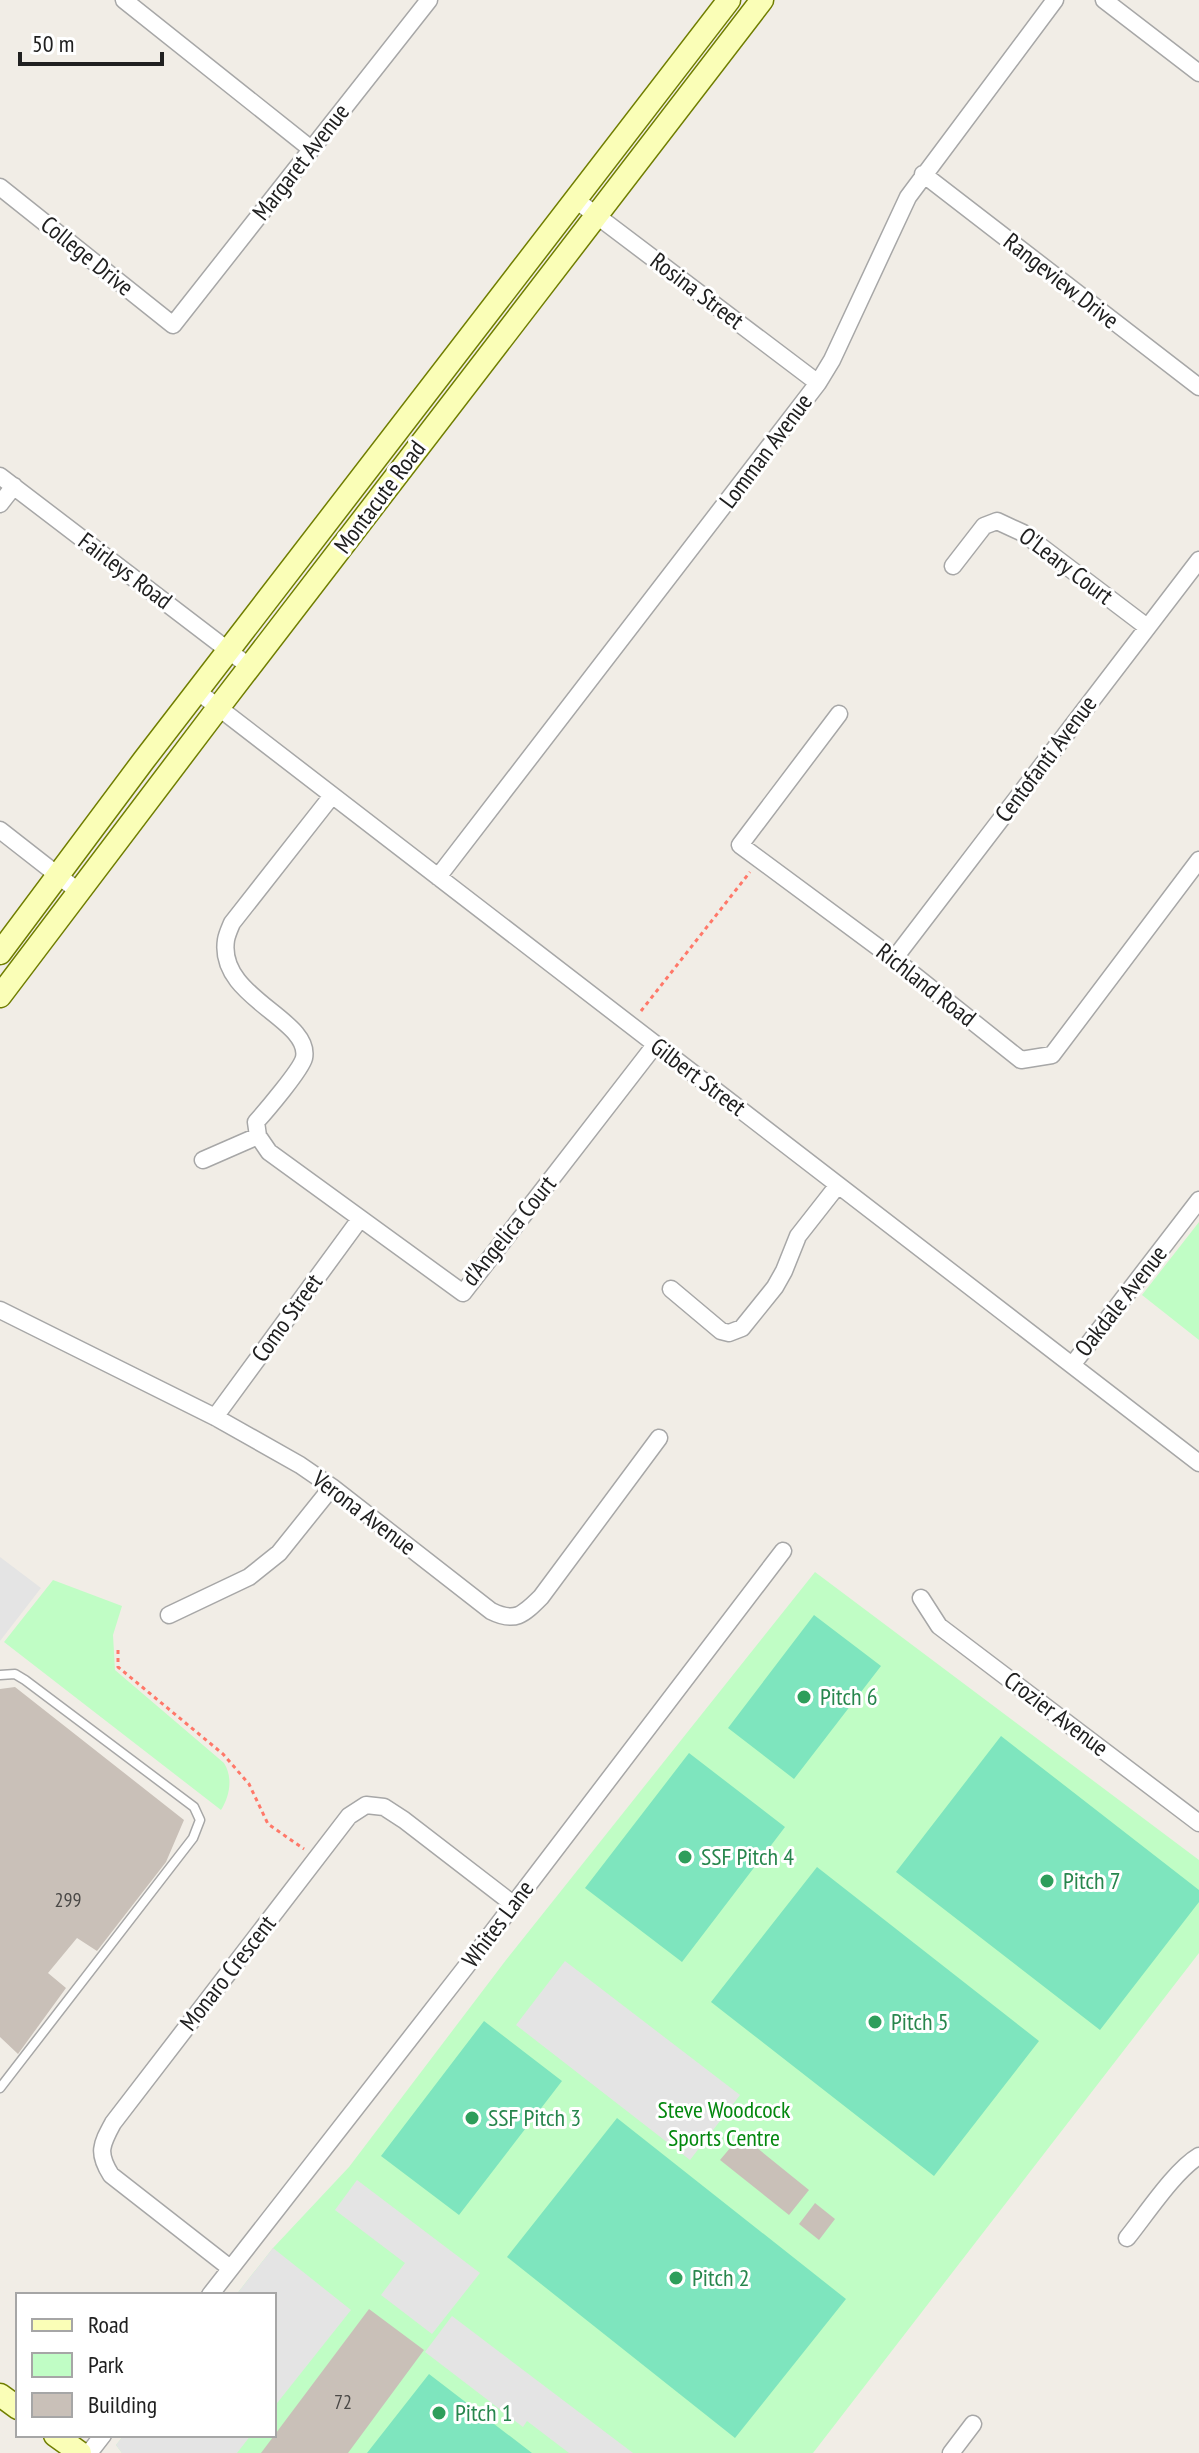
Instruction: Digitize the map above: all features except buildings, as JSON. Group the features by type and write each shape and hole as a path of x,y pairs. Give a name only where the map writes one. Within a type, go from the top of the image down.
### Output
{"main road":[{"name":"Montacute Road","path":"0,953 197,691 729,0"},
{"name":"Montacute Road","path":"0,996 762,0"},
{"path":"58,2437 80,2453"}],"street":[{"path":"124,0 311,149"},
{"name":"Margaret Avenue","path":"173,325 429,0"},
{"name":"Lomman Avenue","path":"438,877 818,383 832,360 908,197 1055,0"},
{"path":"1104,0 1199,73"},
{"name":"Rangeview Drive","path":"923,174 1199,387"},
{"name":"College Drive","path":"0,187 173,325"},
{"name":"Rosina Street","path":"576,200 818,383"},
{"name":"Fairleys Road","path":"0,476 250,667"},
{"path":"0,504 14,486"},
{"name":"O'Leary Court","path":"953,566 984,526 997,521 1023,533 1147,627"},
{"name":"Centofanti Avenue","path":"894,959 1199,560"},
{"name":"Gilbert Street","path":"197,691 1199,1463"},
{"path":"759,859 740,845 839,714"},
{"path":"203,1160 257,1129 304,1058 296,1032 242,988 231,970 226,942 232,923 331,797"},
{"path":"0,830 78,891"},
{"name":"Richland Road","path":"759,859 894,959 1021,1060 1052,1055 1199,860"},
{"name":"d'Angelica Court","path":"257,1129 269,1152 463,1293 655,1045"},
{"path":"671,1289 721,1331 729,1333 742,1328 779,1279 798,1236 838,1185"},
{"name":"Oakdale Avenue","path":"1073,1364 1199,1200"},
{"name":"Como Street","path":"215,1417 360,1219"},
{"name":"Verona Avenue","path":"0,1310 215,1417 300,1465 491,1611 504,1617 517,1617 541,1597 659,1438"},
{"path":"169,1615 249,1577 279,1553 332,1487"},
{"name":"Whites Lane","path":"211,2293 783,1551"},
{"name":"Crozier Avenue","path":"921,1598 939,1626 1199,1823"},
{"name":"Monaro Crescent","path":"230,2268 111,2175 101,2160 102,2142 123,2110 349,1816 366,1805 384,1807 513,1904"},
{"path":"1127,2238 1191,2161 1199,2156"},
{"path":"951,2453 973,2424"},
{"path":"89,2453 101,2437"}],"lane":[{"path":"0,1675 15,1674 25,1680 194,1807 200,1820 193,1838 0,2088"}],"path":[{"path":"638,1015 759,859"},
{"path":"118,1650 118,1667 223,1754 249,1784 268,1824 304,1849"}],"green space":[{"path":"1199,1222 1199,1340 1142,1295"},
{"name":"Steve Woodcock Sports Centre","path":"815,1572 1199,1860 1199,1953 813,2453 122,2453 116,2445 122,2437 276,2437 276,2293 238,2293 273,2248 349,2167 506,1960"},
{"path":"53,1580 122,1606 113,1635 115,1670 224,1763 229,1774 229,1786 221,1810 4,1642"},
{"name":"Pitch 6","path":"814,1615 881,1666 794,1779 728,1728"},
{"name":"Pitch 7","path":"1001,1736 1199,1890 1199,1902 1100,2030 896,1872"},
{"name":"SSF Pitch 4","path":"689,1753 785,1827 682,1962 585,1888"},
{"name":"Pitch 5","path":"817,1867 1039,2041 934,2176 711,2002"},
{"name":"SSF Pitch 3","path":"484,2021 562,2081 459,2215 381,2156"},
{"name":"Pitch 2","path":"617,2118 846,2299 735,2438 507,2257"},
{"name":"Pitch 1","path":"429,2374 532,2453 367,2453"}],"shaded area":[{"path":"0,1557 41,1588 0,1641"},
{"path":"565,1961 740,2095 690,2160 516,2025"},
{"path":"357,2180 480,2273 432,2334 381,2295 405,2263 335,2210"},
{"path":"273,2248 351,2310 276,2404 276,2293 238,2293"},
{"path":"452,2316 633,2453 569,2453 527,2421 523,2427 425,2352"},
{"path":"122,2437 249,2437 237,2453 122,2453 116,2445"}],"place":[{"name":"Pitch 6","path":"804,1697"},
{"name":"SSF Pitch 4","path":"685,1857"},
{"name":"Pitch 7","path":"1047,1881"},
{"name":"Pitch 5","path":"875,2022"},
{"name":"SSF Pitch 3","path":"472,2118"},
{"name":"Pitch 2","path":"676,2278"},
{"name":"Pitch 1","path":"439,2413"}]}
